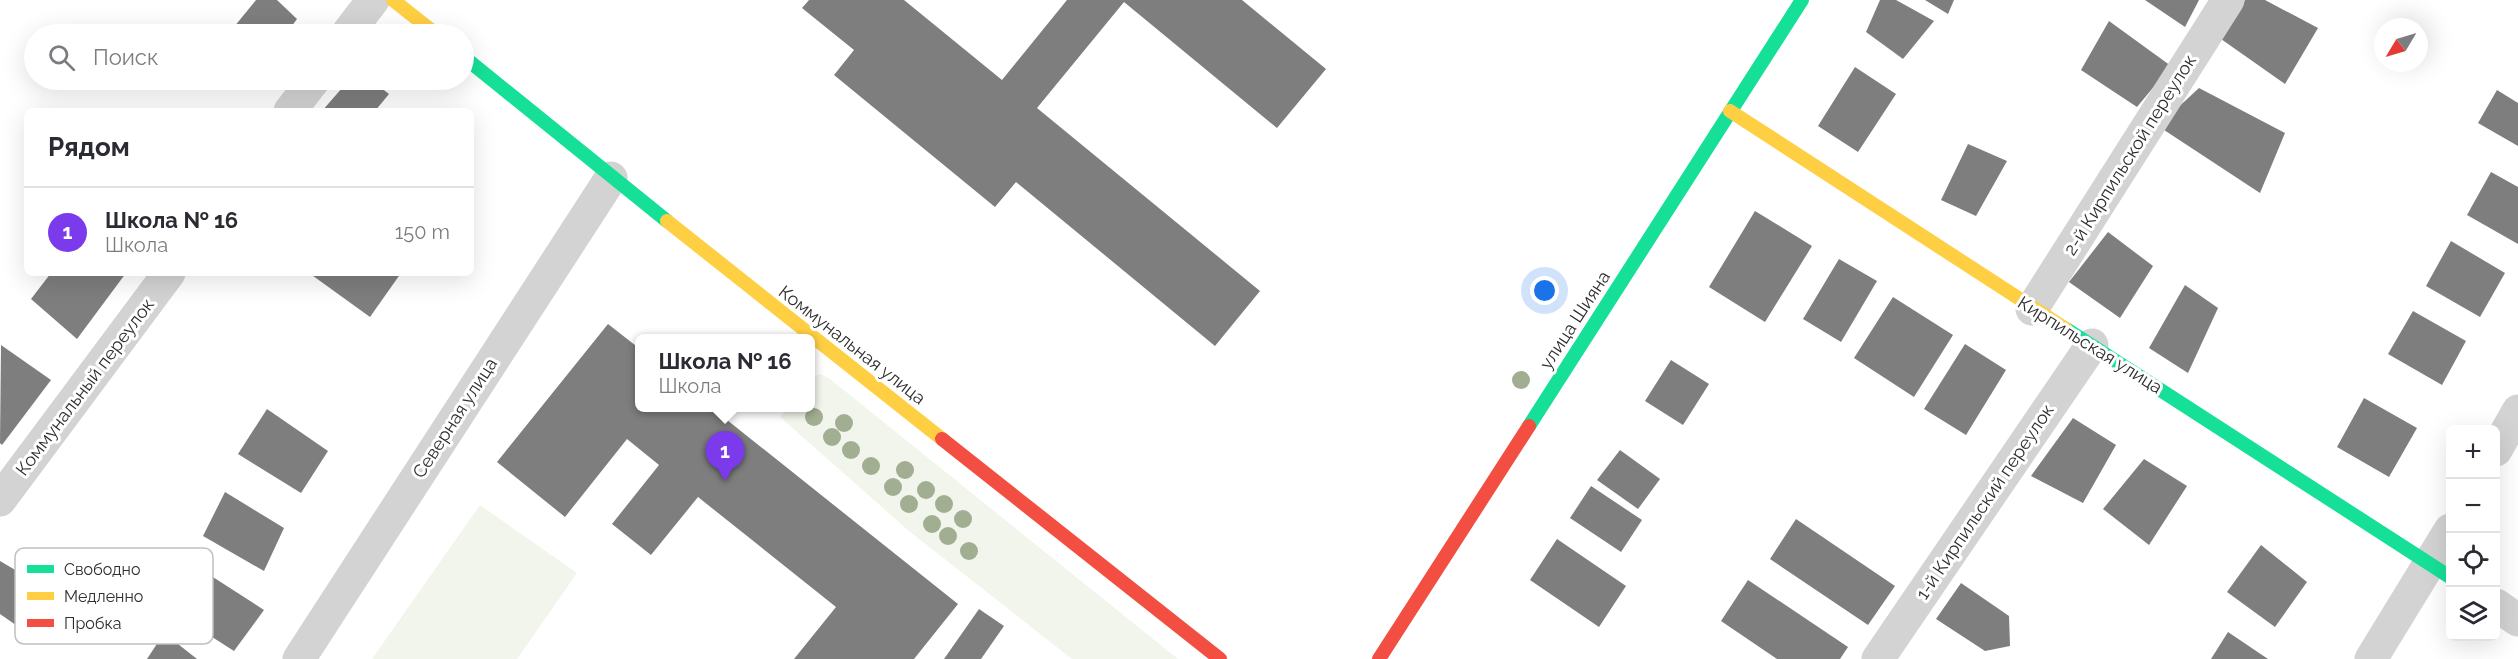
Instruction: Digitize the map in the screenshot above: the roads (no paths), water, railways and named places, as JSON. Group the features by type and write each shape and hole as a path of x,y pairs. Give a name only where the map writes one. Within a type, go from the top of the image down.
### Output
{"street":[{"path":"355,24 373,0"},
{"path":"393,0 423,24"},
{"name":"улица Шияна","path":"1379,659 1802,0"},
{"name":"2-й Кирпильской переулок","path":"2032,309 2228,0"},
{"name":"Коммунальная улица","path":"474,65 809,334"},
{"path":"292,108 306,90"},
{"name":"Кирпильская улица","path":"1730,111 2032,309 2092,345 2441,571"},
{"name":"Северная улица","path":"299,659 611,177"},
{"name":"Коммунальный переулок","path":"0,500 167,276"},
{"name":"Коммунальная улица","path":"815,338 1220,659"},
{"name":"1-й Кирпильский переулок","path":"1878,659 2092,345"},
{"path":"2500,443 2518,411"},
{"path":"2371,659 2441,571 2450,533"},
{"path":"2500,608 2518,620"}],"place":[{"name":"Школа № 16","path":"725,481"}]}
